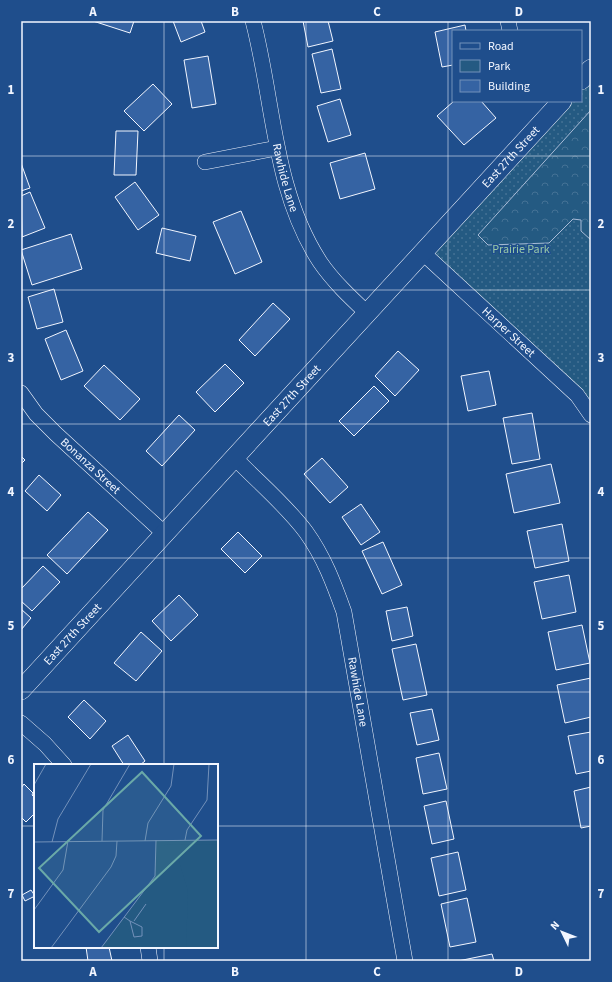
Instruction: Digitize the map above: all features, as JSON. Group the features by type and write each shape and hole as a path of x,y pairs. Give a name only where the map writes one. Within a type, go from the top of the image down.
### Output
{"street":[{"name":"Rawhide Lane","path":"253,21 260,48 277,148 294,210 305,236 320,262 339,286 367,312"},
{"path":"582,79 591,69"},
{"name":"East 27th Street","path":"21,690 558,102"},
{"path":"205,162 277,148"},
{"name":"Harper Street","path":"422,252 577,395 591,415"},
{"name":"Bonanza Street","path":"21,393 36,414 56,434 165,534"},
{"name":"Rawhide Lane","path":"234,457 295,518 306,532 332,578 342,605 348,629 405,961"},
{"path":"21,723 45,744 63,764"},
{"path":"148,948 150,961"}],"green space":[{"name":"Prairie Park","path":"591,69 591,415 422,252 561,102 582,102 582,79"},
{"path":"591,110 591,240 581,231 581,220 573,219 549,243 488,245 478,235"}],"building":[{"path":"93,21 134,21 130,33"},
{"path":"173,21 201,21 205,32 181,42"},
{"path":"303,21 328,21 333,41 308,47"},
{"path":"465,25 466,30 452,30 452,65 442,67 435,32"},
{"path":"332,49 341,89 321,93 312,54"},
{"path":"208,56 216,104 192,108 184,60"},
{"path":"153,84 172,104 144,131 124,111"},
{"path":"340,99 351,135 328,142 317,106"},
{"path":"453,102 482,102 496,118 464,145 437,116"},
{"path":"116,131 138,131 136,175 114,175"},
{"path":"365,153 375,189 340,199 330,163"},
{"path":"21,163 30,188 21,191"},
{"path":"135,182 159,215 138,230 115,197"},
{"path":"30,192 45,228 22,237 21,196"},
{"path":"241,211 262,262 235,274 213,222"},
{"path":"162,228 196,236 190,261 156,253"},
{"path":"71,234 82,269 32,285 21,250"},
{"path":"54,289 63,322 37,329 28,297"},
{"path":"273,303 290,319 255,356 239,340"},
{"path":"66,330 83,371 61,380 45,339"},
{"path":"398,351 419,370 395,396 375,376"},
{"path":"225,364 244,383 215,412 196,392"},
{"path":"104,365 140,399 120,420 84,386"},
{"path":"489,371 496,405 468,411 461,376"},
{"path":"374,386 389,401 354,436 339,421"},
{"path":"532,413 540,459 512,464 503,418"},
{"path":"179,415 195,430 162,466 146,451"},
{"path":"21,456 25,460 21,464"},
{"path":"322,458 348,487 330,503 304,474"},
{"path":"551,464 560,503 514,513 506,474"},
{"path":"39,475 61,495 47,511 25,491"},
{"path":"361,504 380,532 361,545 342,517"},
{"path":"88,512 108,530 67,574 47,555"},
{"path":"562,524 569,561 535,568 527,531"},
{"path":"238,532 262,556 245,573 221,549"},
{"path":"383,542 402,585 382,594 362,551"},
{"path":"43,566 60,582 32,611 21,601 21,589"},
{"path":"569,575 576,612 542,619 534,582"},
{"path":"179,595 198,615 171,641 152,621"},
{"path":"407,607 413,636 392,641 386,611"},
{"path":"21,609 31,618 21,630"},
{"path":"582,625 590,663 556,670 548,632"},
{"path":"141,632 162,651 136,681 114,663"},
{"path":"416,644 427,695 403,700 392,649"},
{"path":"591,678 591,717 565,723 557,685"},
{"path":"84,700 106,721 90,739 68,717"},
{"path":"432,709 439,740 417,745 410,713"},
{"path":"591,732 591,771 576,774 568,736"},
{"path":"128,735 145,761 141,764 123,764 112,746"},
{"path":"439,753 447,789 423,794 416,758"},
{"path":"24,784 33,793 32,795 34,797 34,814 26,822 21,817 21,788"},
{"path":"591,787 591,826 581,828 574,791"},
{"path":"446,801 454,839 432,844 424,806"},
{"path":"458,852 466,890 439,896 431,858"},
{"path":"31,890 34,896 25,901 22,895"},
{"path":"467,898 476,942 450,947 441,904"},
{"path":"86,948 109,948 112,961 88,961"},
{"path":"492,954 494,961 458,961"}]}
